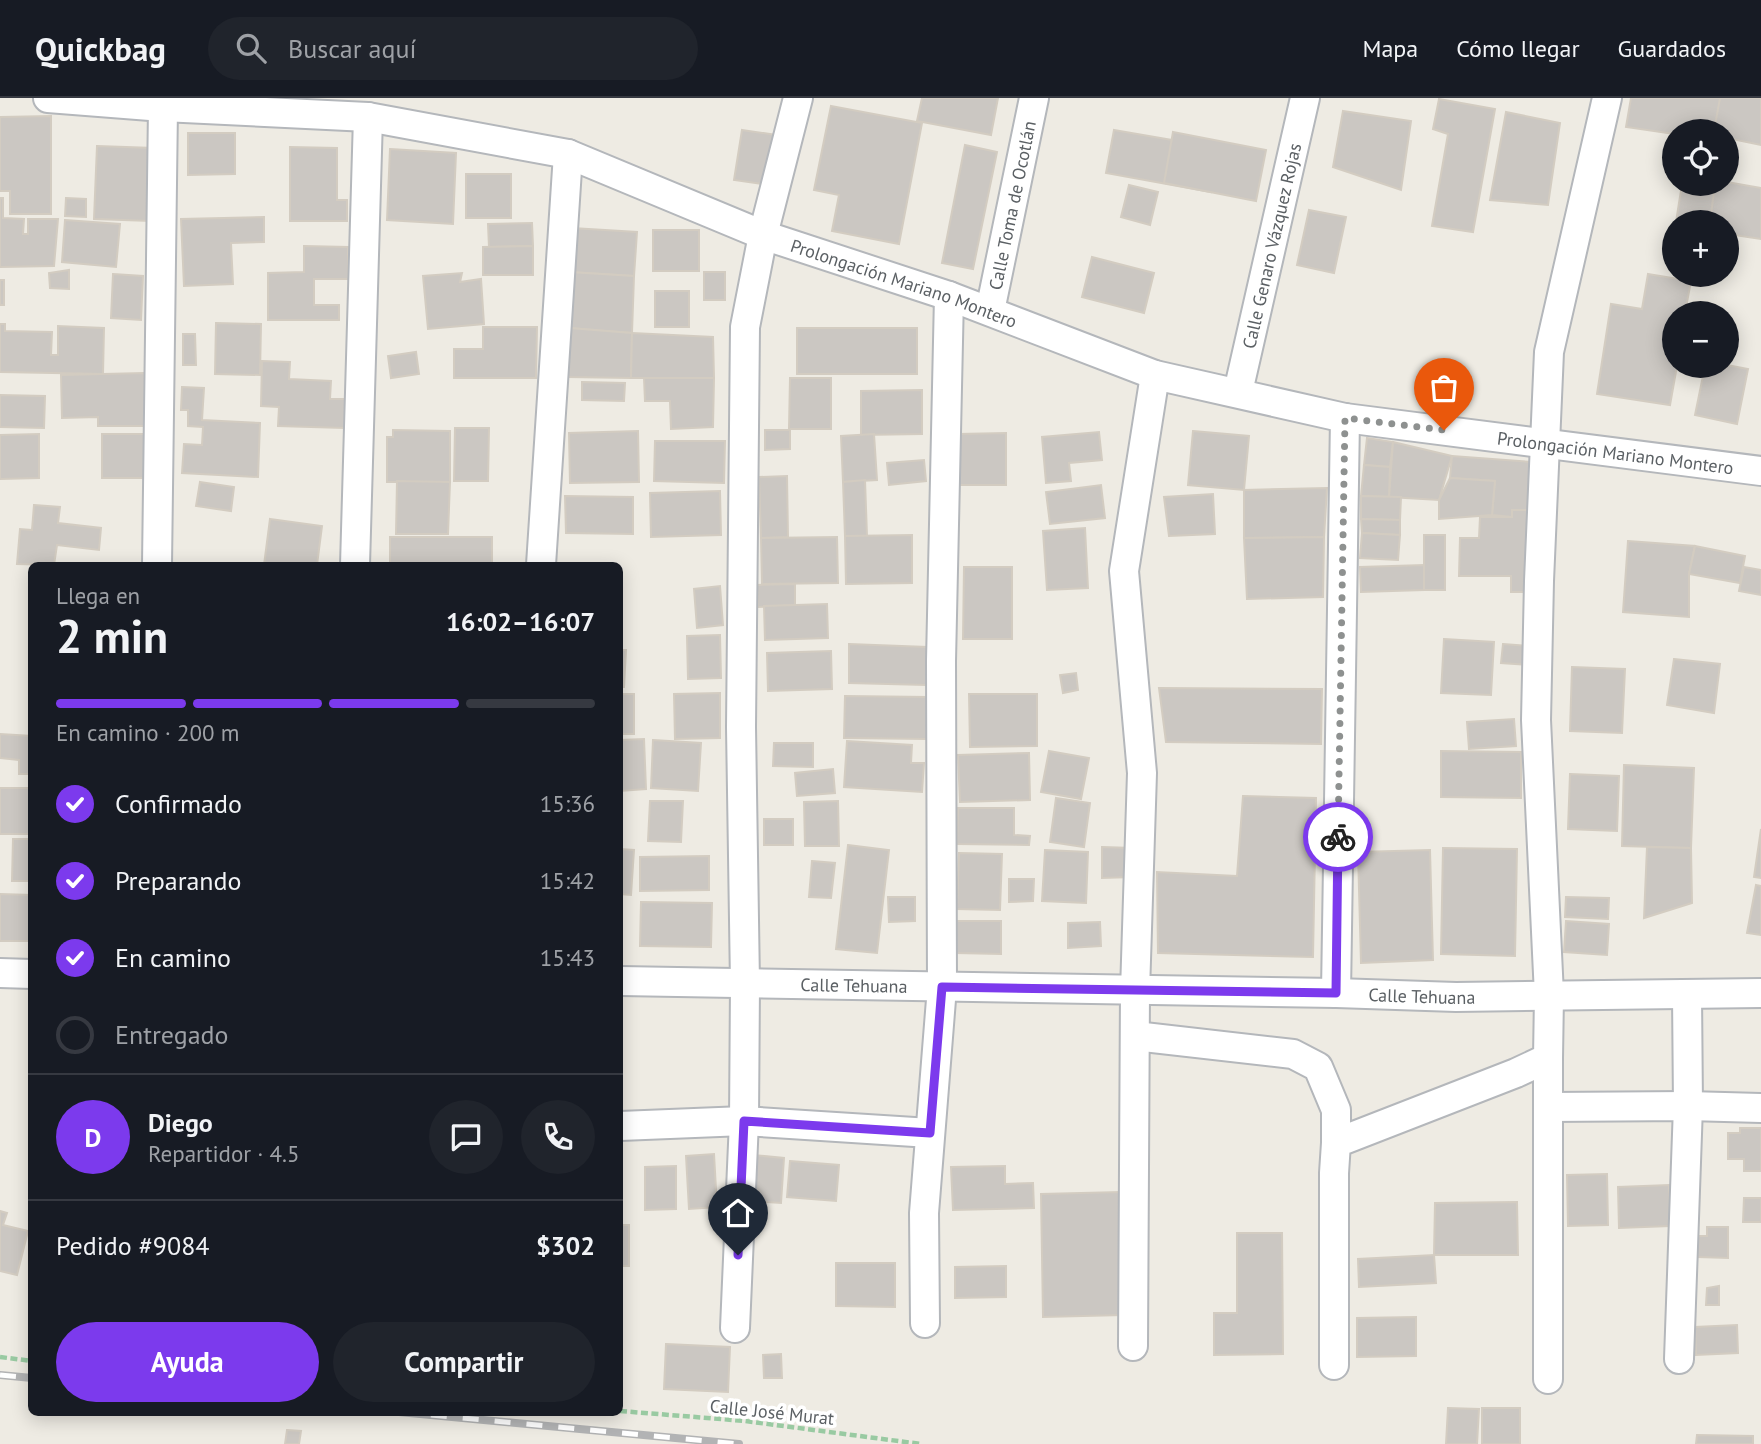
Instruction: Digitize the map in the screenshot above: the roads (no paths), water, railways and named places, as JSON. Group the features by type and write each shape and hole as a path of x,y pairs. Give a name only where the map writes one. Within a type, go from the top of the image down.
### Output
{"street":[{"name":"Prolongación Mariano Montero","path":"48,98 163,107 368,117 568,154 763,235 949,296 1155,375 1345,418 1761,471"},
{"path":"735,1328 744,1121 746,984 741,727 745,327 763,235 799,98"},
{"name":"Calle Toma de Ocotlán","path":"990,311 1034,98"},
{"name":"Calle Genaro Vázquez Rojas","path":"1238,392 1305,98"},
{"path":"1548,1379 1549,995 1536,720 1544,442 1549,352 1607,98"},
{"path":"157,562 163,107"},
{"path":"355,562 368,117"},
{"path":"541,562 568,154"},
{"path":"925,1323 924,1213 942,987 940,661 949,296"},
{"path":"1133,1346 1135,991 1142,773 1124,571 1155,375"},
{"path":"1336,993 1345,418"},
{"path":"0,972 28,974"},
{"name":"Calle Tehuana","path":"623,981 1456,997 1761,993"},
{"path":"1679,1359 1688,1106 1687,994"},
{"path":"1135,1036 1293,1054 1318,1067 1336,1110 1334,1365"},
{"path":"1336,1143 1548,1058"},
{"path":"1549,1107 1761,1108"},
{"path":"623,1126 744,1121 930,1133"}],"railway":[{"path":"0,1375 28,1378"},
{"path":"442,1416 739,1444"}]}
